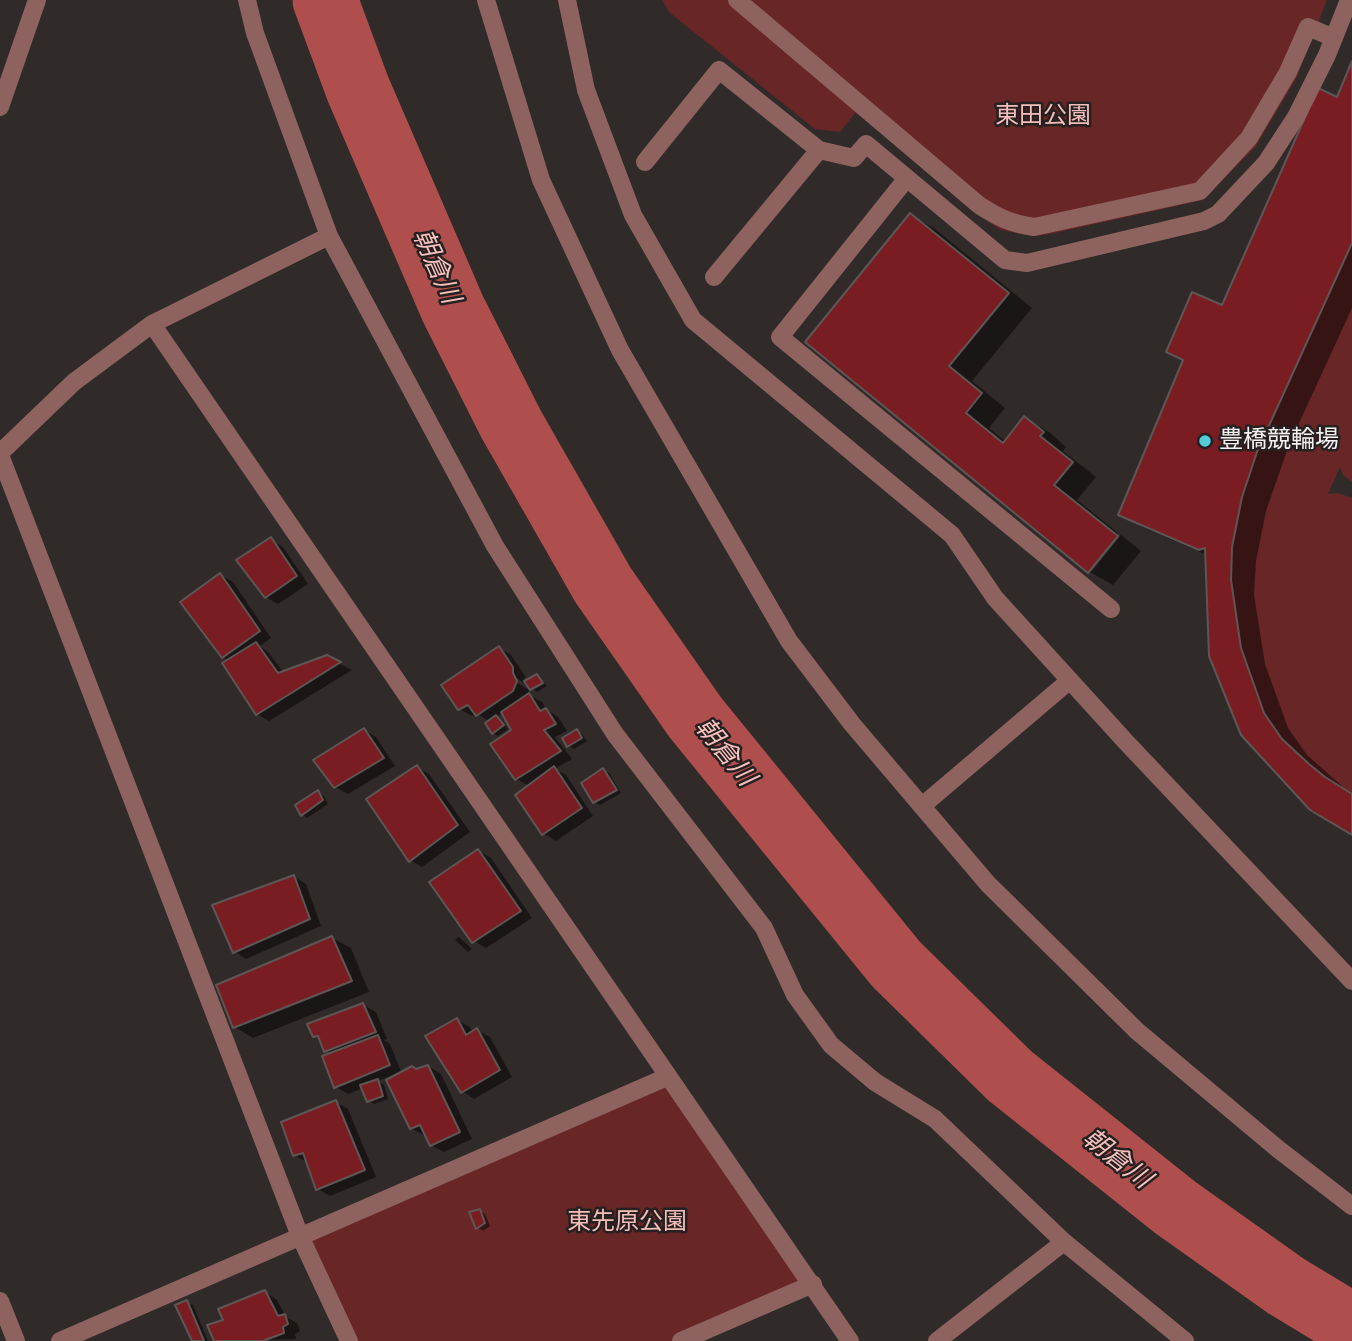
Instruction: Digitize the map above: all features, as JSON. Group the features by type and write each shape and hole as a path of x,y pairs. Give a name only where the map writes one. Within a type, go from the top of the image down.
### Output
{"street":[{"path":"0,107 37,0"},
{"path":"247,0 256,33 329,236 495,546 615,734 764,928 795,995 831,1045 875,1082 935,1119 1064,1242 1185,1341"},
{"path":"485,0 541,180 620,350 789,641 852,724 988,884 1137,1031 1278,1149 1352,1206"},
{"path":"567,0 586,90 633,215 693,320 951,535 995,598 1069,681 1352,981"},
{"path":"737,0 979,205 1014,224 1034,227 1200,191 1249,138 1288,72 1308,27 1334,38"},
{"path":"645,163 719,70 819,150 854,159 866,144 1005,260 1027,263 1204,221 1218,214 1266,163 1296,117 1349,0"},
{"path":"714,277 819,150"},
{"path":"907,178 780,338 1111,610"},
{"path":"329,236 152,324 74,382 0,454 300,1236 349,1341"},
{"path":"152,324 850,1341"},
{"path":"922,806 1069,681"},
{"path":"60,1341 667,1077"},
{"path":"937,1341 1064,1242"},
{"path":"681,1341 813,1284"},
{"path":"0,1301 16,1341"}],"green space":[{"name":"東田公園","path":"662,0 1327,0 1296,79 1256,146 1203,200 1032,236 1001,230 971,210 856,112 840,132 815,129 670,13"},
{"path":"1352,243 1352,482 1343,475 1340,467 1328,494 1338,493 1352,498 1352,794 1334,785 1303,760 1289,746 1266,713 1250,677 1240,641 1234,616 1231,579 1236,524 1260,444"},
{"name":"東先原公園","path":"667,1077 813,1284 681,1341 349,1341 300,1236"}],"building":[{"name":"豊橋競輪場","path":"1352,61 1352,243 1257,452 1242,497 1232,547 1231,580 1241,648 1264,713 1282,739 1309,764 1352,794 1352,835 1310,810 1241,735 1209,656 1205,548 1199,550 1118,515 1183,360 1166,352 1192,292 1222,305 1318,88 1337,97"},
{"path":"910,213 1009,293 949,366 982,393 966,413 1003,443 1024,416 1044,432 1040,436 1073,462 1054,485 1118,536 1088,573 805,342"},
{"path":"271,537 297,576 265,598 236,560"},
{"path":"220,573 260,631 222,658 180,602"},
{"path":"256,642 278,673 327,655 341,662 256,715 222,663"},
{"path":"499,646 513,667 517,681 513,691 476,716 468,705 458,710 441,685"},
{"path":"537,674 543,683 530,690 524,681"},
{"path":"529,693 540,711 546,708 556,724 544,730 561,751 515,780 490,744 511,730 501,712"},
{"path":"496,715 504,725 492,734 485,723"},
{"path":"364,728 384,758 334,788 313,760"},
{"path":"577,729 582,738 567,747 562,738"},
{"path":"417,765 458,825 409,862 366,799"},
{"path":"554,766 582,808 542,835 515,795"},
{"path":"603,768 617,790 593,803 581,783"},
{"path":"318,790 323,800 301,816 295,805"},
{"path":"478,849 521,911 472,943 429,882"},
{"path":"294,875 310,919 233,953 212,905"},
{"path":"332,936 352,981 233,1028 216,985"},
{"path":"363,1003 376,1032 324,1052 318,1036 313,1037 307,1024"},
{"path":"457,1018 466,1035 477,1028 500,1070 461,1093 425,1036"},
{"path":"378,1035 390,1065 334,1088 322,1056"},
{"path":"428,1065 460,1132 430,1146 420,1125 410,1129 386,1080 412,1066 416,1069"},
{"path":"378,1079 383,1096 367,1102 360,1085"},
{"path":"336,1100 365,1170 316,1190 303,1153 293,1156 281,1122"},
{"path":"480,1209 485,1223 476,1229 469,1212"},
{"path":"265,1290 278,1316 285,1314 288,1324 283,1327 284,1333 263,1341 214,1341 207,1325 223,1320 218,1309"},
{"path":"187,1300 204,1341 192,1341 175,1305"}],"waterway":[{"name":"朝倉川","path":"325,0 358,89 453,309 511,424 603,585 695,717 896,964 1010,1076 1176,1208 1286,1286 1352,1326"}],"place":[{"name":"豊橋競輪場","path":"1205,441"}]}
